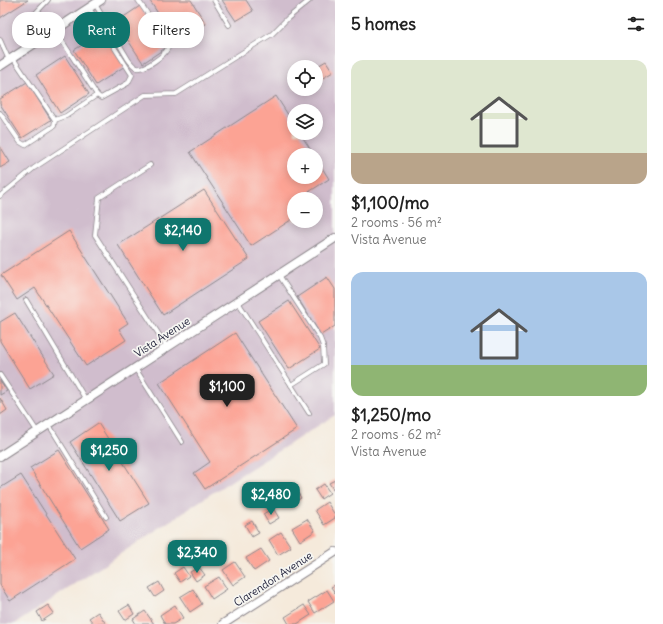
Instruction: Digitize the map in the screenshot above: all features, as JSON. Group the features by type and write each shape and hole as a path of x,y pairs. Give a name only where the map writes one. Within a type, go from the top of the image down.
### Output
{"street":[{"path":"65,24 95,4"},
{"path":"0,66 28,48"},
{"name":"Vista Avenue","path":"0,456 335,238"},
{"name":"Clarendon Avenue","path":"224,624 335,552"}],"lane":[{"path":"37,12 48,0"},
{"path":"95,4 132,65 139,68 144,68 164,55 168,48 167,42 138,0"},
{"path":"214,0 229,25"},
{"path":"0,196 34,168 145,94 176,94 272,34 288,18 310,0"},
{"path":"65,45 97,95 101,98 128,83 132,75 95,4"},
{"path":"0,40 11,59 55,120 54,126 25,146 20,142 0,112"},
{"path":"55,120 66,116 97,95"},
{"path":"150,165 99,198 96,235 167,347"},
{"path":"278,274 320,338 323,346 324,364 291,386"},
{"path":"26,300 86,400"},
{"path":"237,301 309,413"},
{"path":"135,368 182,442"},
{"path":"0,375 38,431"},
{"path":"48,424 106,518"}],"shaded area":[{"path":"0,0 335,0 335,415 209,495 15,624 0,624"}],"building":[{"path":"0,0 28,0 0,18"},
{"path":"191,0 198,12 157,12 150,1"},
{"path":"222,0 246,0 253,11 236,21"},
{"path":"140,6 144,12 138,12 138,48 166,48 143,63 130,43 130,13"},
{"path":"77,48 113,48 125,66 96,85 74,50"},
{"path":"65,56 89,94 60,113 36,75"},
{"path":"326,61 333,72 323,78 323,63"},
{"path":"27,82 51,120 22,138 0,104 0,99"},
{"path":"276,96 287,113 287,140 304,140 310,148 287,148 287,184 321,184 309,192 287,192 287,223 251,246 190,152"},
{"path":"0,146 10,162 0,168"},
{"path":"323,169 329,179 323,183"},
{"path":"204,190 249,259 163,315 118,245"},
{"path":"69,231 128,323 119,329 126,340 86,366 35,288 17,300 1,275"},
{"path":"327,277 335,289 335,326 321,335 297,297"},
{"path":"289,301 320,349 289,369 258,321"},
{"path":"15,313 54,374 30,389 0,341 0,322"},
{"path":"235,333 297,429 205,489 194,473 210,462 159,383"},
{"path":"0,380 7,391 0,395"},
{"path":"0,398 7,410 0,415"},
{"path":"98,423 149,503 120,521 70,442"},
{"path":"59,450 109,529 80,548 30,468"},
{"path":"21,475 75,559 10,601 0,585 0,488"},
{"path":"335,480 335,492 329,483"},
{"path":"324,484 330,493 321,499 315,490"},
{"path":"294,486 301,498 290,505 283,493"},
{"path":"327,502 335,515 335,518 324,525 315,510"},
{"path":"273,508 279,518 269,524 263,514"},
{"path":"307,519 315,531 300,541 292,528"},
{"path":"252,521 259,533 252,537 245,525"},
{"path":"281,532 291,547 278,555 269,540"},
{"path":"261,549 269,561 254,571 246,558"},
{"path":"235,562 245,577 233,585 223,570"},
{"path":"183,567 189,576 180,582 174,573"},
{"path":"199,567 205,575 196,581 190,572"},
{"path":"219,577 227,589 212,599 204,586"},
{"path":"159,582 164,591 155,597 149,588"},
{"path":"335,585 335,593 331,587"},
{"path":"193,589 202,604 190,612 180,597"},
{"path":"327,590 334,601 315,613 308,602"},
{"path":"48,605 54,613 42,621 37,612"},
{"path":"129,605 134,614 125,620 119,611"},
{"path":"175,605 183,618 173,624 165,624 160,615"},
{"path":"304,605 311,615 297,624 289,624 285,617"},
{"path":"145,611 154,624 136,624 133,619"},
{"path":"98,612 106,624 94,624 89,618"}]}
